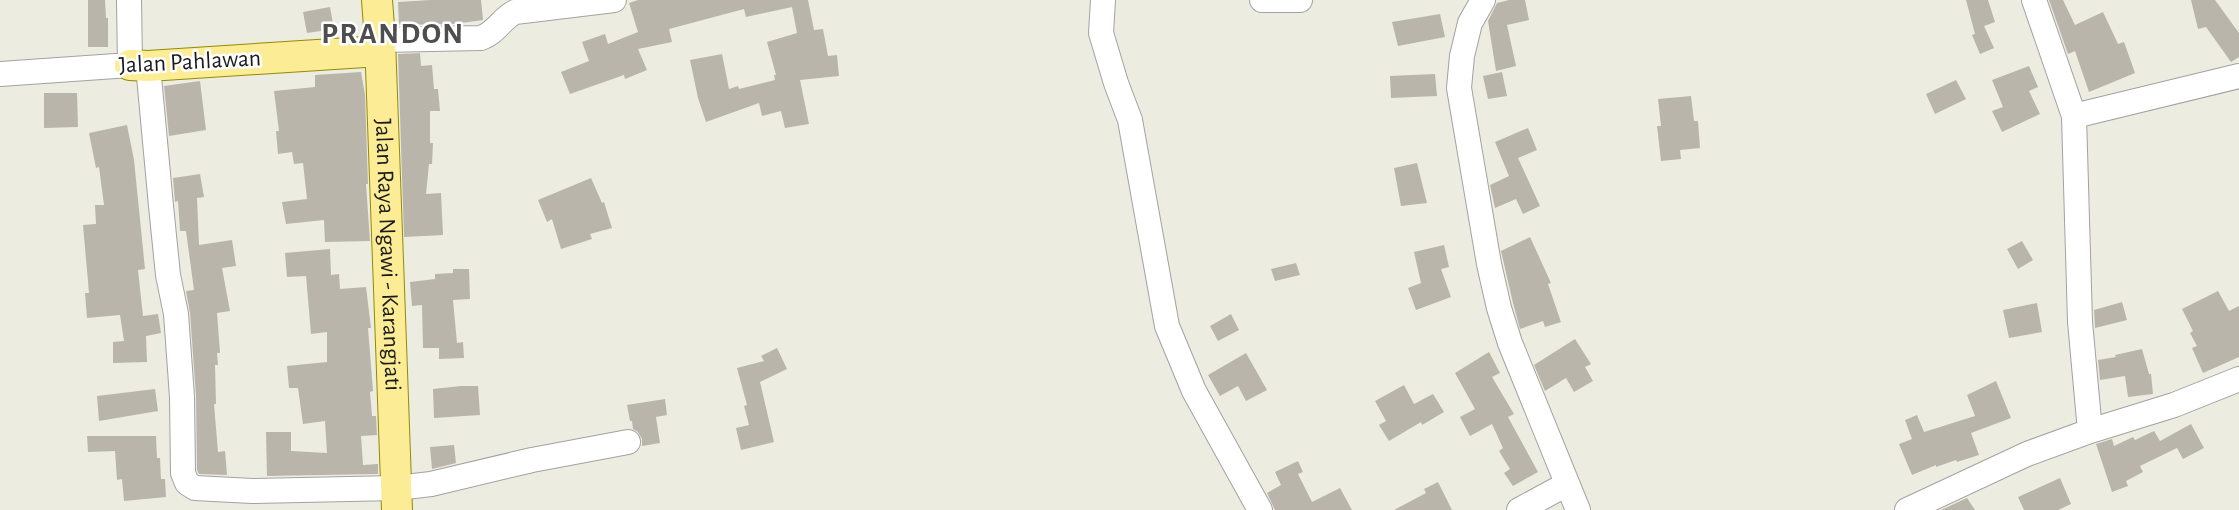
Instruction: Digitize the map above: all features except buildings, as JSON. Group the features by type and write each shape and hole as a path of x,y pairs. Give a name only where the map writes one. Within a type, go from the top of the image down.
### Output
{"main road":[{"name":"Jalan Raya Ngawi - Karangjati","path":"377,0 398,499"},
{"name":"Jalan Pahlawan","path":"139,66 380,45"}],"street":[{"path":"129,0 168,275 176,314 182,397 183,479 195,488 398,499 431,484 532,460 628,442"},
{"path":"380,45 481,38 494,32 508,15 515,12 614,0"},
{"path":"1103,0 1101,33 1130,120 1167,326 1194,391 1260,510"},
{"path":"1262,0 1300,0"},
{"path":"1483,0 1470,23 1462,56 1459,88 1489,264 1510,343 1578,510"},
{"path":"2034,0 2074,116 2080,322 2090,431"},
{"name":"Jalan Pahlawan","path":"0,74 139,66"},
{"path":"2074,116 2239,76"},
{"path":"1907,510 2008,462 2090,431 2174,405 2239,379"},
{"path":"1519,510 1567,484"}],"district":[{"name":"PRANDON","path":"393,34"}]}
